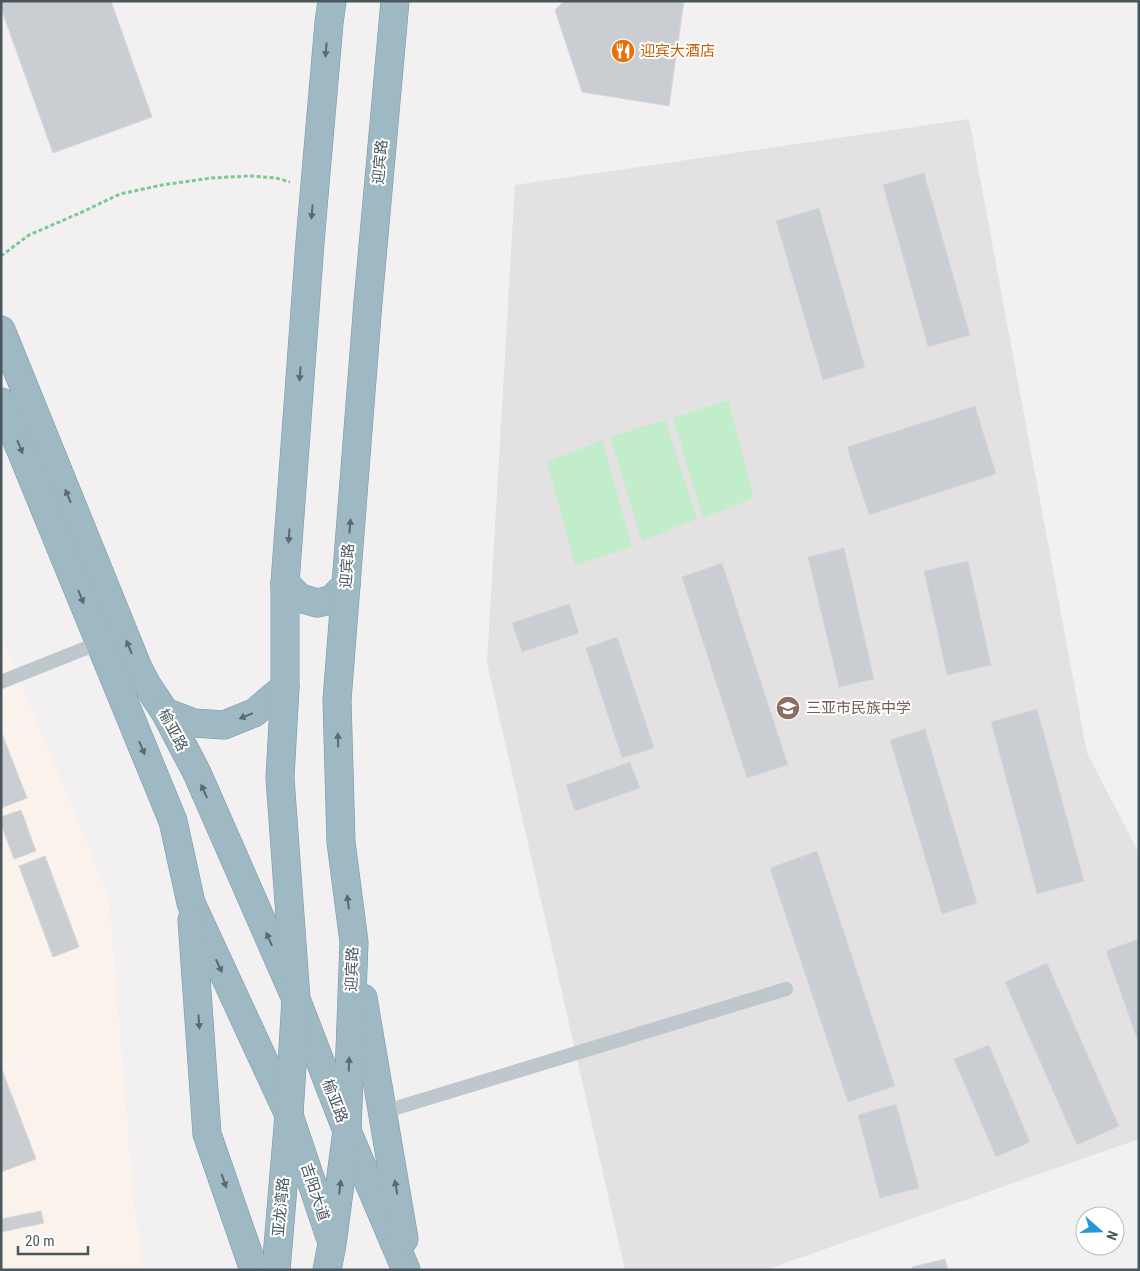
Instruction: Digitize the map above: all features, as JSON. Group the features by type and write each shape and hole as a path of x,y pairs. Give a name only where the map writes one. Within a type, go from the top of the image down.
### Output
{"highway":[{"path":"290,1115 296,999 280,778 285,687 285,583 314,188 332,1"},
{"name":"迎宾路","path":"347,1131 354,942 341,842 337,700 368,302 395,1"},
{"name":"榆亚路","path":"1,330 138,668 165,712 196,773 296,999 347,1131"},
{"path":"1,402 173,821 190,903 207,1134 254,1270"},
{"path":"285,583 300,598 317,604 331,600 346,585"},
{"path":"165,712 194,722 224,725 254,713 285,687"},
{"path":"190,903 290,1115"},
{"path":"354,942 408,1270"},
{"name":"吉阳大道","path":"290,1115 333,1261"},
{"name":"亚龙湾路","path":"276,1270 290,1115"},
{"path":"347,1131 408,1270"},
{"path":"333,1261 347,1131"}],"lane":[{"path":"1,682 99,642"},
{"path":"383,1112 786,989"}],"path":[{"path":"1,256 29,235 120,194 162,185 211,178 250,176 276,178 314,188"}],"shaded area":[{"name":"三亚市民族中学","path":"969,119 1087,753 1139,853 1139,1139 765,1270 625,1270 487,663 515,185"},
{"path":"1,635 109,897 134,1205 144,1270 1,1270"}],"green space":[{"path":"728,400 754,498 703,518 673,418"},
{"path":"665,420 697,519 642,541 610,437"},
{"path":"602,440 632,547 575,565 547,462"}],"building":[{"path":"1,1 111,1 152,117 53,153 1,8"},
{"name":"迎宾大酒店","path":"564,1 684,1 669,106 582,92 555,10"},
{"path":"924,173 970,335 928,347 883,185"},
{"path":"819,208 865,367 823,380 776,221"},
{"path":"975,406 996,474 869,515 847,447"},
{"path":"844,548 874,679 839,687 808,557"},
{"path":"968,561 991,665 947,675 924,571"},
{"path":"722,563 788,765 747,778 682,577"},
{"path":"569,604 579,633 522,652 512,623"},
{"path":"617,637 654,748 622,758 586,648"},
{"path":"1037,709 1084,881 1037,894 991,722"},
{"path":"925,729 977,903 942,914 890,740"},
{"path":"1,731 27,798 1,808"},
{"path":"630,762 640,788 575,811 566,785"},
{"path":"21,810 36,851 14,859 1,824 1,817"},
{"path":"817,851 895,1086 848,1102 770,868"},
{"path":"45,856 79,947 53,957 19,866"},
{"path":"1139,939 1139,1044 1106,951"},
{"path":"1047,963 1119,1126 1077,1145 1005,982"},
{"path":"989,1045 1030,1142 996,1157 954,1059"},
{"path":"1,1067 36,1159 1,1172"},
{"path":"896,1104 919,1188 880,1198 858,1115"},
{"path":"41,1211 44,1223 1,1232 1,1219"},
{"path":"945,1259 948,1270 913,1270 912,1267"}],"place":[{"name":"迎宾大酒店","path":"623,51"},
{"name":"三亚市民族中学","path":"788,708"}]}
